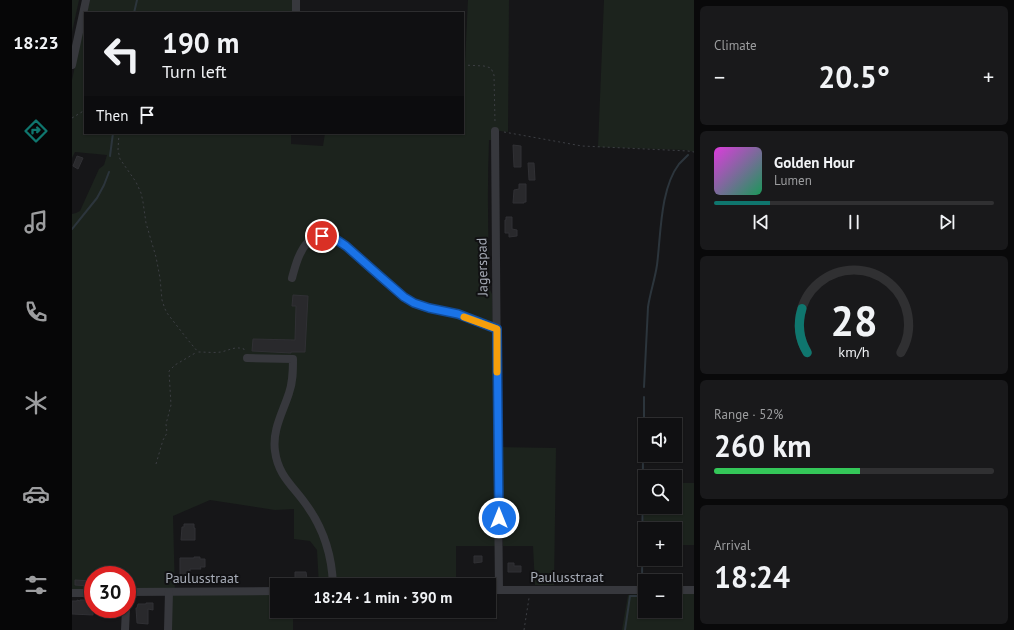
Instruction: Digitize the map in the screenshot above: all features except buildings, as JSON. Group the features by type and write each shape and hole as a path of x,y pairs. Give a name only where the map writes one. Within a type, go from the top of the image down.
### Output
{"street":[{"path":"72,65 86,0"},
{"path":"296,0 296,12"},
{"name":"Jagerspad","path":"495,131 499,590"},
{"path":"292,278 297,262 308,243 317,237 328,236 346,246 404,297 414,303 429,308 458,314 497,329"},
{"path":"247,358 293,360 290,391 275,434 275,451 279,465 286,480 306,503 316,519 324,537 331,561 333,578"},
{"name":"Paulusstraat","path":"499,590 638,590"},
{"path":"682,590 694,590"},
{"name":"Paulusstraat","path":"136,592 270,591"},
{"path":"168,630 169,592"},
{"path":"72,593 84,593"},
{"path":"126,618 126,630"}],"path":[{"path":"464,65 484,66 491,68 494,75 495,131 582,146 694,152"},
{"path":"72,118 84,111"},
{"path":"119,134 118,150 120,159 136,182 141,193 146,223 156,257 162,300 168,313 198,352"},
{"path":"156,464 167,433 166,424 171,405 168,371 179,362 198,352 222,352 238,347 244,349 247,358"},
{"path":"524,630 529,590"}],"shaded area":[{"path":"72,0 79,0 72,32"},
{"path":"89,0 295,0 294,12 87,12"},
{"path":"468,0 509,0 508,132 493,130 491,140 489,140 488,159 488,234 490,290 492,294 497,546 456,546 456,578 319,578 317,550 310,541 294,539 294,509 275,510 210,500 173,516 175,594 270,593 270,618 293,618 293,630 169,630 170,594 136,595 136,566 84,566 84,595 72,596 72,214 80,211 99,169 104,165 107,155 75,152 72,158 72,80 84,25 84,134 291,134 291,144 323,146 325,134 464,134 464,62"},
{"path":"604,0 694,0 694,152 686,150 598,147"},
{"path":"501,447 556,448 554,585 535,585 533,546 503,546"},
{"path":"682,483 694,483 694,545 682,545 682,522 643,522 644,514 682,514"},
{"path":"638,594 638,618 682,618 682,594 694,594 694,630 622,630 628,595"}],"waterway":[{"path":"134,12 137,0"},
{"path":"110,156 113,134"},
{"path":"644,387 648,307 657,265 662,212 668,186 673,174 679,164 688,155"},
{"path":"72,229 97,198 109,172"},
{"path":"644,397 644,418"},
{"path":"642,574 643,462"},
{"path":"625,630 630,596 638,596"}],"slow traffic":[{"path":"464,317 497,329 497,372"}],"route":[{"path":"322,236 334,238 346,246 404,297 414,303 420,306 458,314 497,329 499,518"}]}
